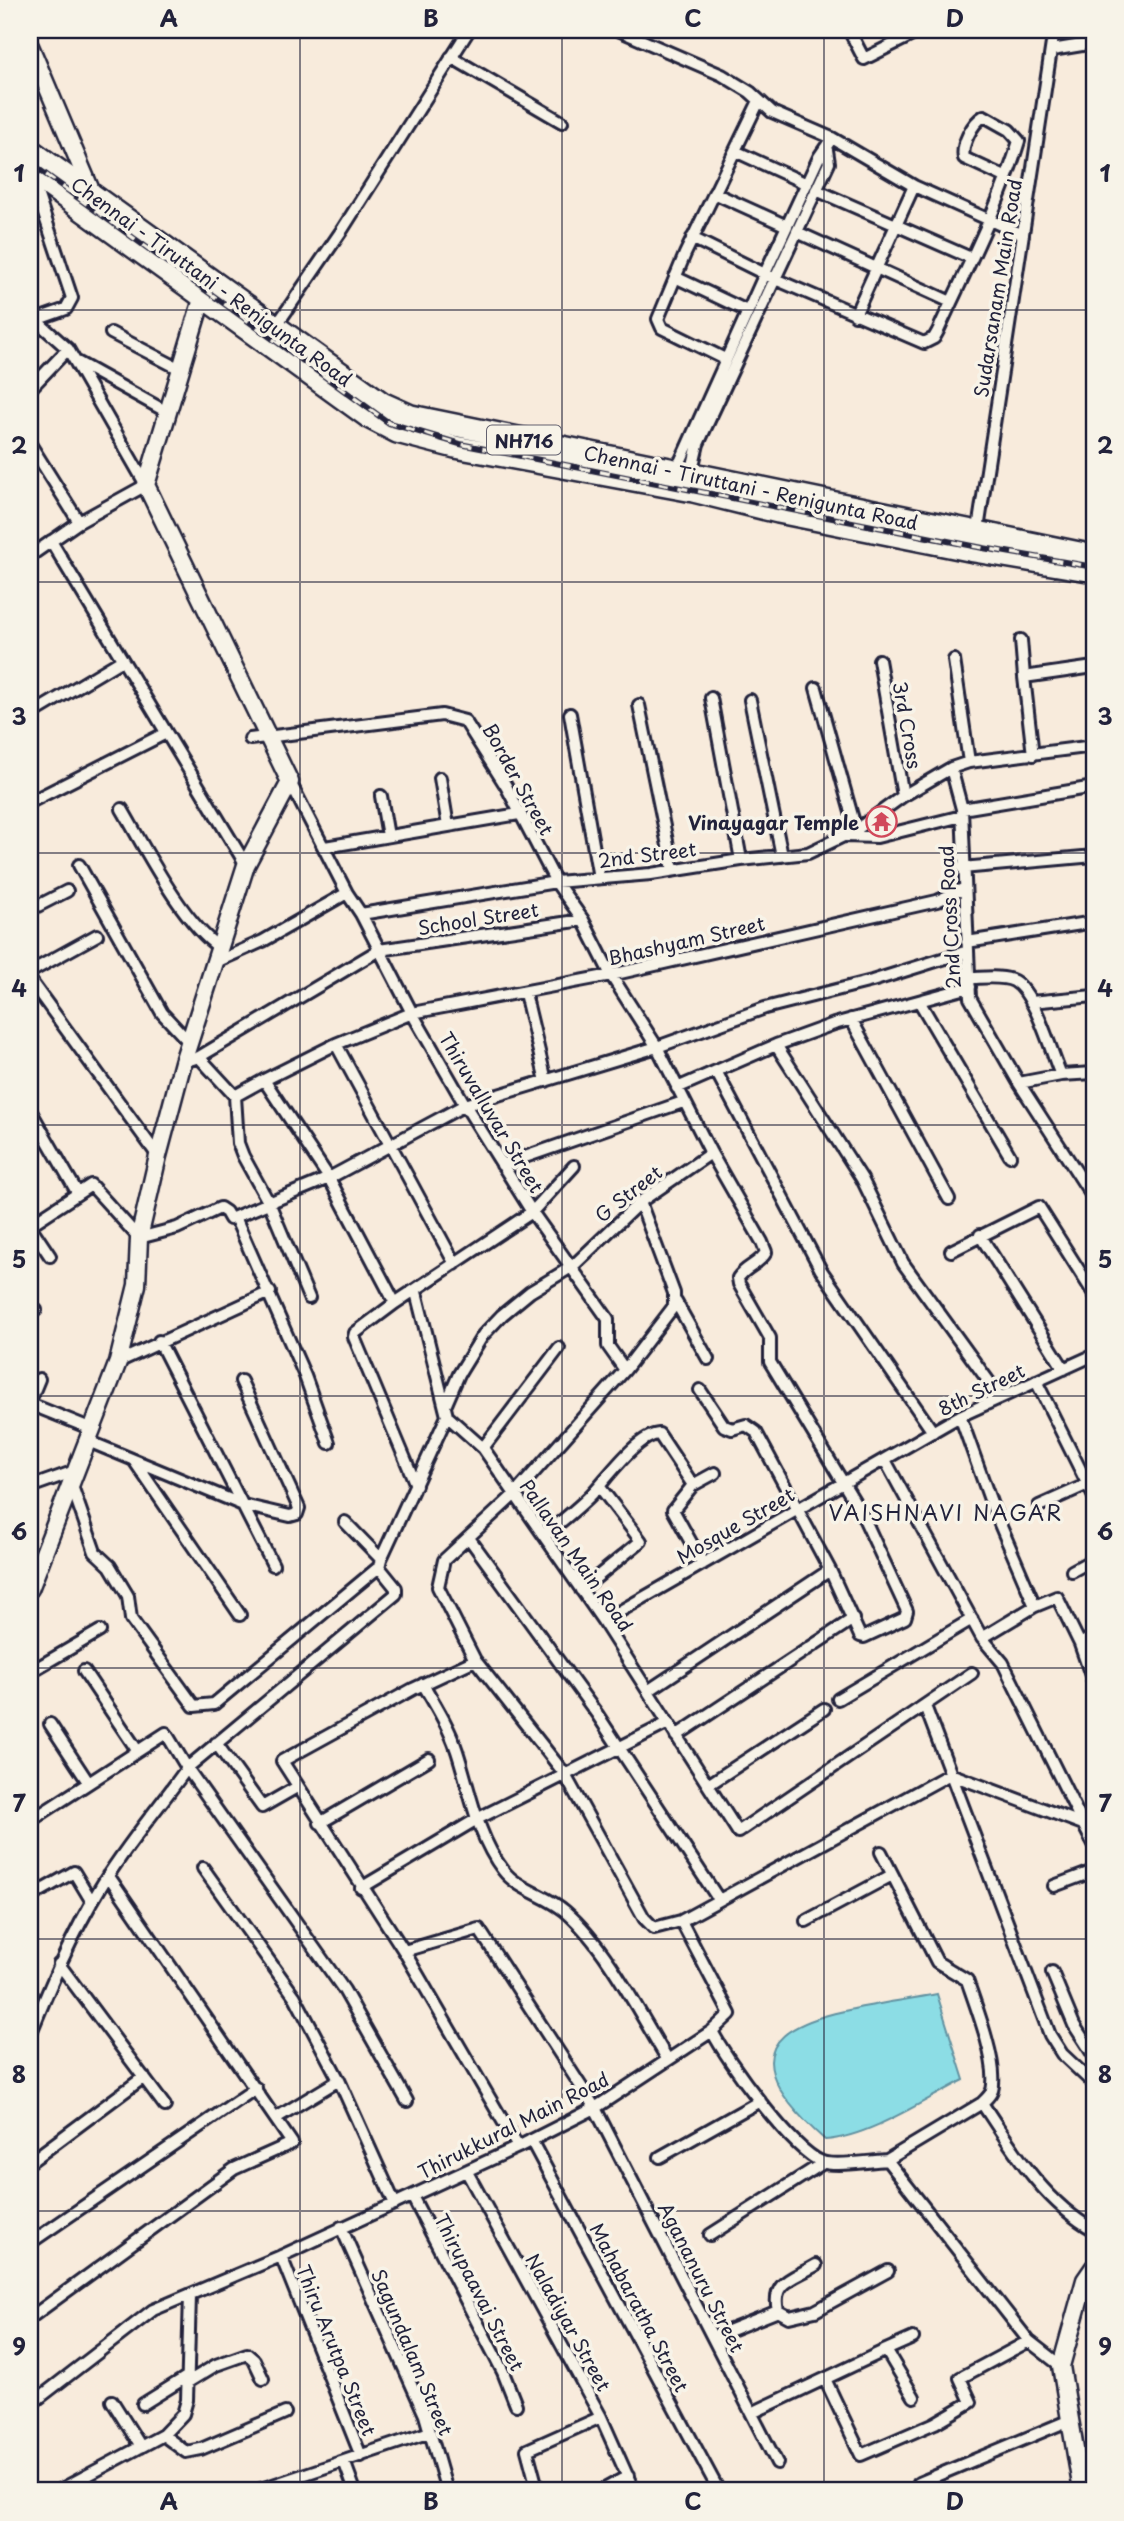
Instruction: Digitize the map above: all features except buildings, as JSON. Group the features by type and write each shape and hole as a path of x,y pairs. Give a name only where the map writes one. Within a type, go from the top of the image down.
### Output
{"highway":[{"name":"Chennai - Tiruttani - Renigunta Road","path":"30,150 90,202 213,294 382,403 411,416 683,473 1094,571"},
{"name":"Chennai - Tiruttani - Renigunta Road","path":"30,172 90,202"},
{"name":"Chennai - Tiruttani - Renigunta Road","path":"271,333 370,418 397,432 455,447 693,491 778,512 976,542 1094,556"}],"street":[{"path":"271,333 342,230 469,30"},
{"path":"618,30 722,75 750,92 758,103 832,138 914,186 1023,235"},
{"path":"849,30 864,59 922,30"},
{"path":"893,30 898,41"},
{"name":"Sudarsanam Main Road","path":"976,542 1054,30"},
{"path":"1052,50 1094,43"},
{"path":"30,46 90,202"},
{"path":"451,57 562,122"},
{"path":"725,359 657,324 692,237 758,103"},
{"path":"692,237 770,276 925,344 934,338 951,302 988,221 1019,141 1009,130 984,116 972,128 962,152 964,158 1005,177"},
{"path":"683,473 722,379 812,187 819,157 827,150 832,138"},
{"path":"735,151 971,258"},
{"path":"30,172 72,303 66,309 32,318"},
{"path":"855,315 914,186"},
{"path":"714,193 951,302"},
{"path":"30,211 39,200"},
{"path":"722,379 725,359 747,311 770,276"},
{"path":"675,277 747,311"},
{"path":"30,556 79,522 146,485 180,369 194,331 213,294"},
{"path":"30,1589 118,1362 136,1285 139,1238 158,1156 189,1042 246,865 290,782 146,485 68,349 32,318"},
{"path":"111,333 180,369"},
{"path":"30,389 68,349"},
{"path":"75,361 169,413"},
{"path":"30,444 79,522"},
{"path":"51,541 246,865"},
{"path":"1021,640 1032,755"},
{"path":"30,715 122,660"},
{"name":"3rd Cross","path":"878,660 904,796"},
{"path":"954,660 969,762"},
{"path":"1024,677 1094,667"},
{"path":"816,688 856,830"},
{"path":"711,698 741,860"},
{"path":"750,700 782,856"},
{"path":"639,705 673,870"},
{"path":"569,714 598,878"},
{"name":"Border Street","path":"250,739 442,715 465,721 474,732 556,882 583,920 611,975 657,1047 683,1102 766,1252 762,1260 743,1271 738,1278 770,1338 770,1362 844,1483"},
{"path":"30,802 166,733"},
{"name":"2nd Street","path":"361,914 556,882 808,853 856,830 904,796 951,768 969,762 1094,746"},
{"name":"2nd Cross Road","path":"951,768 962,812 962,868 970,998 1019,1083 1094,1199"},
{"path":"440,778 448,826"},
{"name":"Thiruvalluvar Street","path":"290,782 412,1013 465,1105 533,1212 608,1319 608,1346 625,1370"},
{"path":"844,836 877,837 962,812 1094,786"},
{"path":"381,796 388,836"},
{"path":"122,809 183,906 218,955"},
{"path":"325,847 519,814"},
{"path":"962,868 1094,856"},
{"path":"79,865 162,1013 189,1042"},
{"name":"Bhashyam Street","path":"235,1096 336,1044 412,1013 611,975 937,901 965,888"},
{"path":"30,910 67,891"},
{"path":"218,955 263,941 347,893"},
{"name":"School Street","path":"379,950 583,920"},
{"path":"139,1238 177,1228 220,1208 230,1219 270,1205 329,1178 465,1105 657,1047 765,1007 872,981 968,946 1094,922"},
{"path":"30,972 97,935"},
{"path":"183,1062 199,1057 379,950"},
{"path":"30,980 158,1156"},
{"path":"677,1088 776,1045 851,1019 919,1001 970,983 1013,981 1031,1002 1061,1075"},
{"path":"525,993 547,1081"},
{"path":"1031,1002 1094,996"},
{"path":"919,1001 1010,1156"},
{"path":"851,1019 949,1199"},
{"path":"336,1044 454,1264"},
{"path":"776,1045 863,1179 903,1263 1000,1397"},
{"path":"199,1057 235,1096 238,1143 270,1205 309,1298"},
{"path":"716,1071 821,1270 933,1432"},
{"path":"1019,1083 1061,1075 1094,1073"},
{"path":"264,1080 329,1178 395,1303"},
{"path":"502,1165 683,1102"},
{"path":"30,1110 77,1192"},
{"name":"G Street","path":"379,1563 416,1485 459,1374 483,1335 530,1292 573,1266 640,1202 711,1153"},
{"path":"416,1485 354,1337 355,1333 395,1303 416,1292 533,1212 574,1166"},
{"path":"50,1256 30,1226 77,1192 92,1185 139,1238"},
{"path":"640,1202 676,1302 708,1359"},
{"path":"951,1251 1039,1208 1094,1294"},
{"path":"235,1217 270,1292 329,1443"},
{"path":"980,1235 1064,1369"},
{"path":"118,1362 270,1292"},
{"path":"416,1292 446,1411"},
{"path":"676,1302 625,1370 514,1495 444,1560 438,1587 475,1660 564,1773 644,1918 654,1928 681,1921 950,1774 1089,1826"},
{"path":"159,1341 273,1565"},
{"path":"482,1448 559,1348"},
{"name":"8th Street","path":"885,1460 960,1416 1094,1355"},
{"path":"39,1379 30,1403 135,1462 243,1505 290,1517 297,1514 299,1508 241,1381"},
{"path":"1036,1381 1094,1496"},
{"path":"700,1390 724,1426 733,1429 746,1425 756,1432 830,1570 858,1633 864,1637 905,1618 907,1611 844,1483"},
{"name":"Pallavan Main Road","path":"446,1411 482,1448 603,1621 738,1832 925,1706"},
{"path":"960,1416 993,1508 1035,1606"},
{"path":"544,1536 599,1486 626,1455 655,1433 663,1437 693,1485"},
{"path":"885,1460 982,1638 1003,1663 1089,1826 1094,1844"},
{"name":"Mosque Street","path":"603,1621 885,1460"},
{"path":"135,1462 240,1615"},
{"path":"702,1564 673,1510 693,1485 715,1474"},
{"path":"30,1486 73,1477"},
{"path":"73,1477 96,1552 110,1566 128,1596 131,1619 194,1706 214,1704 379,1563"},
{"path":"1039,1506 1088,1484"},
{"path":"581,1590 641,1541 599,1486"},
{"path":"30,2035 59,1964 92,1902 151,1812 165,1799 187,1768 396,1594 396,1588 379,1563 345,1522"},
{"path":"469,1538 620,1749 719,1900"},
{"path":"1072,1571 1094,1559"},
{"path":"648,1691 830,1570"},
{"path":"982,1638 1035,1606 1055,1597 1060,1598 1094,1684"},
{"path":"676,1736 853,1619"},
{"path":"838,1699 972,1619"},
{"path":"30,1672 100,1631"},
{"path":"1080,1644 1094,1636"},
{"path":"475,1660 282,1761 361,1888 404,1951 518,2147"},
{"path":"84,1671 136,1750"},
{"path":"972,1673 925,1706 1050,2035 1062,2054 1094,2084"},
{"path":"423,1685 442,1715 457,1752 477,1819 495,1857 511,1880 563,1910 583,1932 604,1959 668,2060"},
{"path":"708,1785 824,1709"},
{"path":"361,1888 477,1819 668,1723"},
{"path":"50,1724 88,1782"},
{"path":"30,1821 166,1733 187,1768 344,1990 407,2101"},
{"path":"216,1743 262,1807 297,1787"},
{"path":"320,1823 429,1759"},
{"path":"710,2235 823,2163 887,2160 982,2103 991,2094 994,2082 986,2042 967,1980 937,1962 881,1852"},
{"path":"203,1868 295,1997 339,2080 395,2204"},
{"path":"1054,1886 1094,1871"},
{"path":"30,1897 74,1872 92,1902"},
{"path":"30,2318 233,2169 292,2143 108,1875"},
{"path":"806,1921 892,1875"},
{"path":"681,1921 730,2014 712,2031 720,2047 760,2101 800,2145 823,2163"},
{"name":"Agananuru Street","path":"404,1951 479,1929 595,2108 777,2463"},
{"path":"59,1964 165,2106"},
{"path":"1052,1972 1074,2025 1094,2056"},
{"name":"Thirukkural Main Road","path":"30,2405 153,2310 281,2256 518,2147 595,2108 712,2031"},
{"path":"30,2162 144,2077"},
{"path":"276,2118 339,2080"},
{"path":"30,2244 256,2088"},
{"path":"660,2157 760,2101"},
{"path":"982,2103 1020,2161 1044,2189 1080,2222 1094,2230"},
{"name":"Mahabaratha Street","path":"531,2140 719,2491"},
{"path":"887,2160 1029,2342 1061,2366"},
{"name":"Naladiyar Street","path":"467,2172 601,2417 634,2491"},
{"name":"Thirupaavai Street","path":"412,2196 503,2372 516,2405"},
{"name":"Sagundalam Street","path":"341,2227 430,2432 447,2491"},
{"name":"Thiru Arutpa Street","path":"281,2256 361,2456"},
{"path":"816,2266 778,2288 774,2295 778,2311 789,2318 815,2311 888,2271"},
{"path":"1079,2490 1061,2366 1085,2280 1094,2267"},
{"path":"58,2491 163,2435 183,2414 188,2379 190,2295"},
{"path":"713,2337 778,2311"},
{"path":"752,2413 913,2338"},
{"path":"825,2379 861,2455 934,2423 971,2402 960,2378 1029,2342"},
{"path":"886,2350 914,2397"},
{"path":"143,2404 216,2365 247,2354 254,2360 263,2379"},
{"path":"112,2401 141,2447"},
{"path":"163,2435 186,2452 285,2413"},
{"path":"538,2491 527,2450 601,2417"},
{"path":"919,2483 1070,2420"},
{"path":"263,2490 430,2432"},
{"path":"345,2461 355,2491"},
{"path":"601,2491 628,2476"}],"water":[{"path":"937,1994 964,2080 878,2125 825,2140 787,2099 772,2068 776,2045 795,2028 825,2016"}],"railway":[{"path":"30,163 389,423 460,444 983,548 1094,567"}],"place":[{"name":"Vinayagar Temple","path":"882,822"}],"district":[{"name":"VAISHNAVI NAGAR","path":"946,1512"}]}
